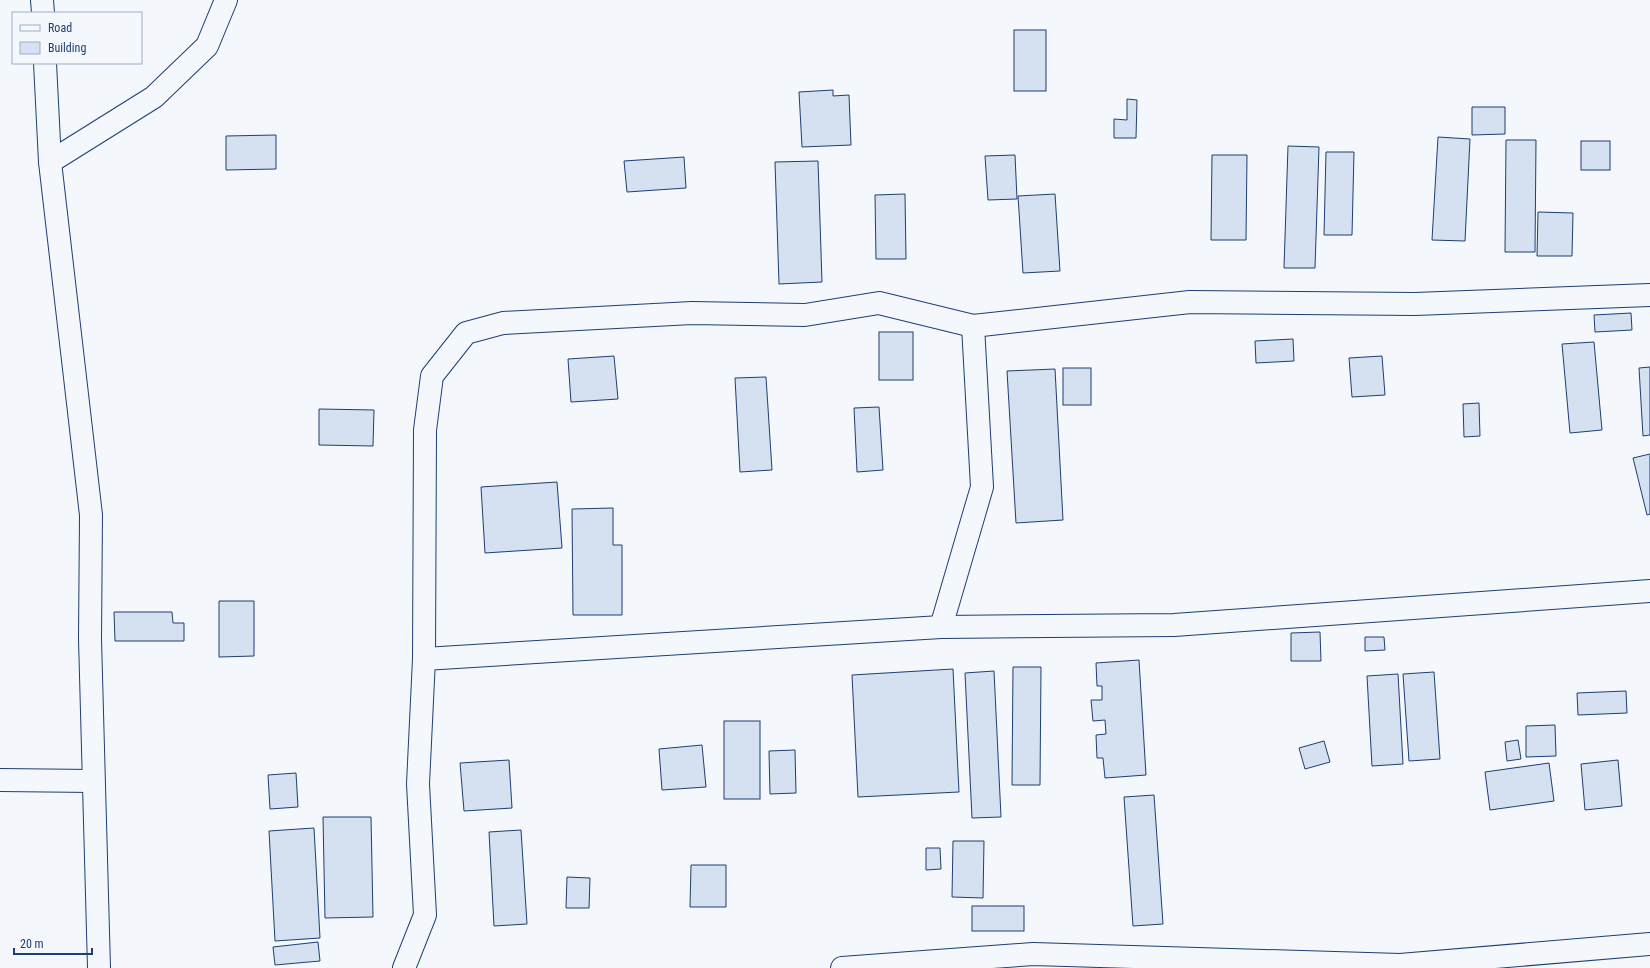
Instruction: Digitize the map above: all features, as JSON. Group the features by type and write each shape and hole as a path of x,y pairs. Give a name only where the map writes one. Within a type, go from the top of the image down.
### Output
{"street":[{"path":"42,0 43,12"},
{"path":"50,162 154,97 208,46 226,0"},
{"path":"45,64 50,162 91,515 90,639 98,968"},
{"path":"404,968 425,915 418,784 424,659 425,430 432,376 466,333 503,323 692,313 805,315 879,303 973,326 1190,302 1415,304 1650,295"},
{"path":"941,627 982,487 973,326"},
{"path":"424,659 941,627 1174,625 1650,591"},
{"path":"0,780 93,781"},
{"path":"842,968 1033,954 1399,967 1650,944"}],"building":[{"path":"1014,30 1046,30 1046,91 1014,91"},
{"path":"833,90 833,96 849,95 851,145 802,147 799,92"},
{"path":"1127,99 1137,100 1136,138 1114,138 1114,119 1127,120"},
{"path":"1472,107 1505,107 1505,134 1472,135"},
{"path":"276,135 276,169 226,170 226,136"},
{"path":"1438,137 1470,139 1465,241 1432,240"},
{"path":"1506,140 1536,140 1535,252 1505,252"},
{"path":"1581,141 1610,141 1610,170 1581,170"},
{"path":"1288,146 1319,147 1315,268 1284,268"},
{"path":"1326,152 1354,152 1352,235 1324,235"},
{"path":"1015,155 1017,199 988,200 985,156"},
{"path":"1212,155 1247,155 1246,240 1211,240"},
{"path":"684,157 686,188 627,192 624,161"},
{"path":"818,161 822,282 779,284 775,162"},
{"path":"905,194 906,259 876,259 875,195"},
{"path":"1055,194 1060,271 1023,273 1018,196"},
{"path":"1538,212 1573,213 1572,256 1537,256"},
{"path":"1631,313 1632,330 1595,332 1594,315"},
{"path":"879,332 913,332 913,380 879,380"},
{"path":"1293,339 1294,361 1256,363 1255,341"},
{"path":"1594,342 1602,430 1570,433 1562,344"},
{"path":"614,356 618,399 571,402 568,359"},
{"path":"1382,356 1385,395 1352,397 1349,358"},
{"path":"1650,367 1650,435 1643,436 1639,368"},
{"path":"1063,368 1091,368 1091,405 1063,405"},
{"path":"1055,369 1063,520 1016,523 1007,371"},
{"path":"766,377 772,470 740,472 735,378"},
{"path":"1479,403 1480,436 1464,437 1463,404"},
{"path":"879,407 883,470 857,472 854,408"},
{"path":"319,409 374,410 373,446 319,445"},
{"path":"1650,454 1650,514 1647,515 1633,458"},
{"path":"557,482 562,548 485,553 481,487"},
{"path":"613,508 613,545 622,545 622,615 573,615 572,509"},
{"path":"219,601 254,601 254,656 219,657"},
{"path":"114,612 172,612 173,623 184,623 184,641 115,641"},
{"path":"1320,632 1321,661 1291,661 1291,633"},
{"path":"1365,637 1384,637 1385,650 1365,651"},
{"path":"1139,660 1146,775 1105,778 1103,758 1097,758 1096,735 1106,734 1105,720 1093,721 1091,700 1102,700 1102,686 1097,686 1096,663"},
{"path":"1013,667 1041,667 1040,785 1012,785"},
{"path":"953,669 959,792 858,797 852,675"},
{"path":"994,671 1001,817 972,818 965,673"},
{"path":"1434,672 1440,759 1409,761 1403,674"},
{"path":"1398,674 1403,764 1372,766 1367,676"},
{"path":"1626,691 1627,713 1578,715 1577,693"},
{"path":"724,721 760,721 760,799 724,799"},
{"path":"1555,725 1556,756 1526,757 1526,726"},
{"path":"1518,740 1521,759 1507,761 1505,742"},
{"path":"1324,741 1330,762 1305,769 1299,748"},
{"path":"702,745 706,787 662,790 659,749"},
{"path":"795,750 796,793 770,794 769,751"},
{"path":"509,760 512,808 464,811 460,763"},
{"path":"1618,760 1622,806 1585,810 1581,764"},
{"path":"1549,763 1554,801 1490,810 1485,772"},
{"path":"296,773 298,807 270,809 268,775"},
{"path":"1154,795 1163,924 1133,926 1124,797"},
{"path":"323,817 371,817 373,917 325,918"},
{"path":"314,828 320,938 275,941 269,831"},
{"path":"521,830 527,924 494,926 489,832"},
{"path":"953,841 984,841 983,898 952,897"},
{"path":"926,848 940,848 941,869 926,870"},
{"path":"691,865 726,865 726,907 690,907"},
{"path":"567,877 590,878 589,908 566,908"},
{"path":"972,906 1024,906 1024,931 972,931"},
{"path":"318,942 320,961 275,965 273,947"}]}
